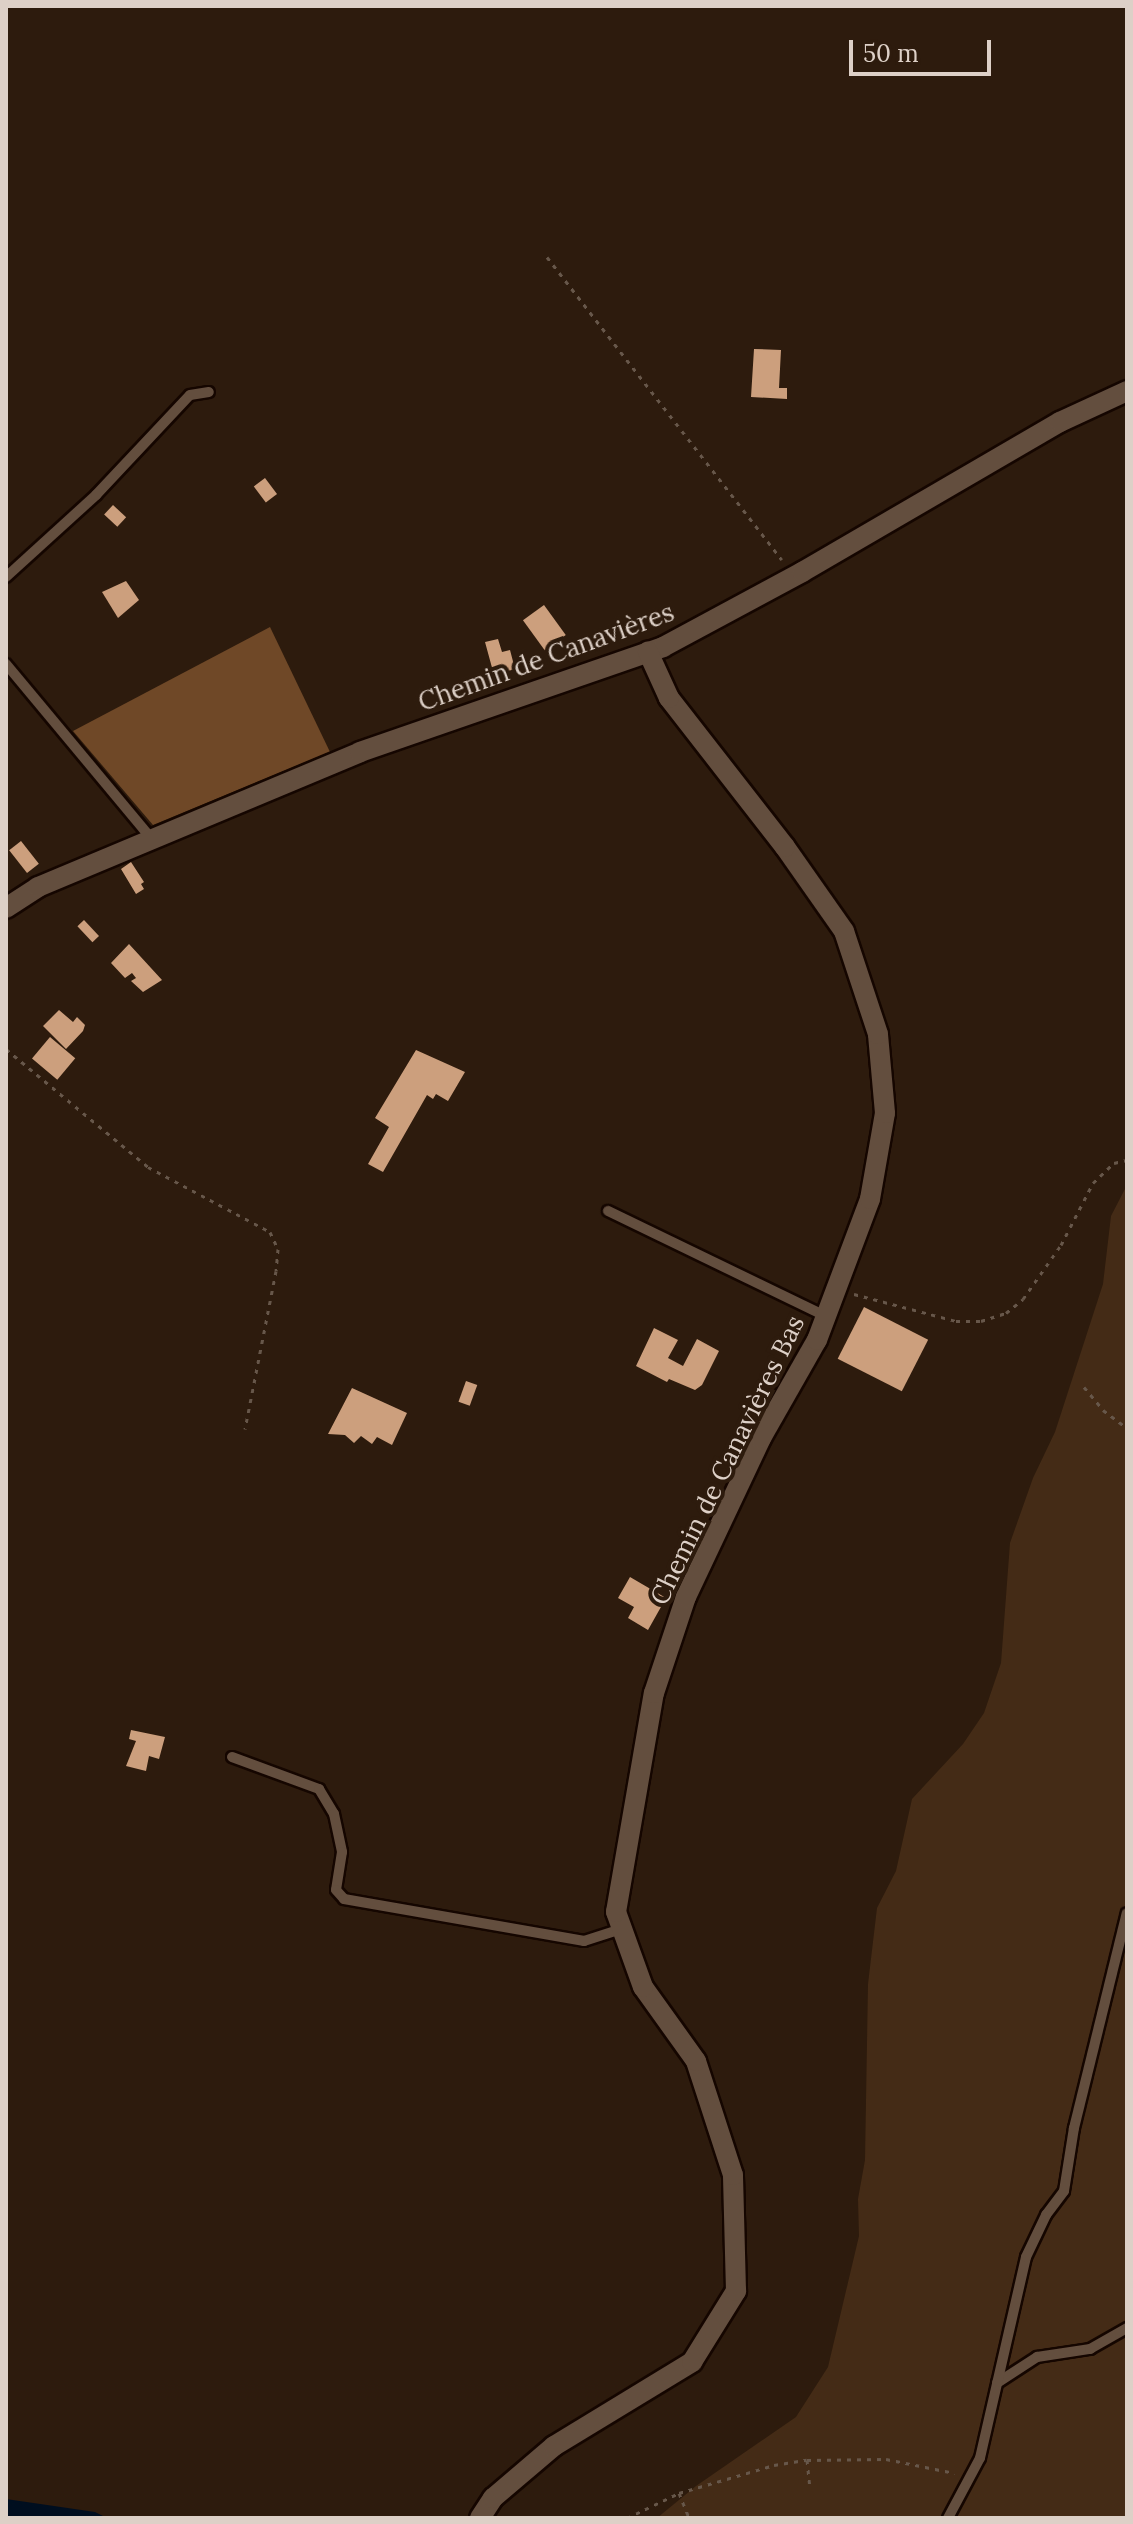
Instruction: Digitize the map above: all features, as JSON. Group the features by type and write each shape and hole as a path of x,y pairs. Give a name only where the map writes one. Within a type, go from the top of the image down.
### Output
{"street":[{"name":"Chemin de Canavières","path":"6,908 38,887 360,752 648,652 802,572 1060,422 1127,391"},
{"name":"Chemin de Canavières Bas","path":"480,2518 493,2498 554,2446 692,2362 736,2291 733,2175 696,2061 643,1987 616,1912 654,1693 686,1597 761,1438 817,1340 870,1199 885,1113 878,1034 844,931 785,847 669,698 648,652"}],"lane":[{"path":"6,577 96,495 190,395 209,392"},
{"path":"6,664 151,838"},
{"path":"608,1211 825,1316"},
{"path":"232,1757 319,1789 334,1814 342,1852 336,1890 344,1899 584,1941 622,1929"},
{"path":"948,2518 980,2458 1026,2257 1046,2215 1064,2191 1074,2128 1127,1913"},
{"path":"997,2383 1037,2357 1090,2349 1127,2328"}],"path":[{"path":"547,257 784,563 802,572"},
{"path":"6,1049 148,1167 270,1232 278,1249 276,1271 245,1429"},
{"path":"835,1288 956,1321 981,1321 1006,1313 1023,1299 1061,1245 1093,1183 1114,1163 1127,1160"},
{"path":"1084,1387 1103,1410 1127,1428"},
{"path":"627,2518 679,2493 774,2465 807,2460 886,2459 972,2476"},
{"path":"807,2460 810,2488"},
{"path":"679,2493 689,2518"}],"shaded area":[{"path":"270,627 330,752 153,825 73,731"},
{"path":"1127,1185 1127,2518 657,2518 696,2486 796,2417 828,2367 859,2236 858,2199 865,2160 868,1984 877,1908 896,1871 912,1799 963,1744 984,1713 1001,1663 1010,1543 1033,1478 1055,1432 1103,1284 1111,1216"}],"water":[{"path":"6,2499 95,2512 107,2518 6,2518"}],"building":[{"path":"754,349 781,350 779,388 787,388 787,399 751,397"},
{"path":"265,478 277,494 266,502 254,486"},
{"path":"113,505 126,517 117,527 104,515"},
{"path":"126,581 139,600 118,618 102,592"},
{"path":"544,605 566,635 545,650 523,620"},
{"path":"498,639 502,652 510,650 515,669 494,675 485,642"},
{"path":"21,841 39,864 27,873 9,850"},
{"path":"131,862 144,882 141,884 144,889 136,894 121,869"},
{"path":"84,920 99,936 92,942 77,926"},
{"path":"129,944 162,980 143,992 131,981 136,978 132,973 125,978 111,963"},
{"path":"59,1010 73,1022 77,1017 85,1025 66,1049 43,1026"},
{"path":"50,1037 75,1058 57,1080 32,1058"},
{"path":"416,1050 465,1072 448,1101 436,1094 433,1099 427,1095 383,1172 368,1164 389,1127 375,1118"},
{"path":"864,1307 928,1340 902,1391 838,1359"},
{"path":"654,1328 678,1340 668,1358 683,1366 697,1339 719,1351 702,1385 695,1390 669,1379 667,1382 636,1366"},
{"path":"466,1381 477,1385 470,1406 458,1402"},
{"path":"352,1388 407,1413 392,1445 377,1437 372,1444 361,1436 354,1443 345,1435 328,1434"},
{"path":"630,1577 666,1598 648,1630 628,1618 634,1607 618,1598"},
{"path":"131,1730 165,1737 159,1759 149,1756 146,1771 126,1766 136,1741 129,1739"}]}
